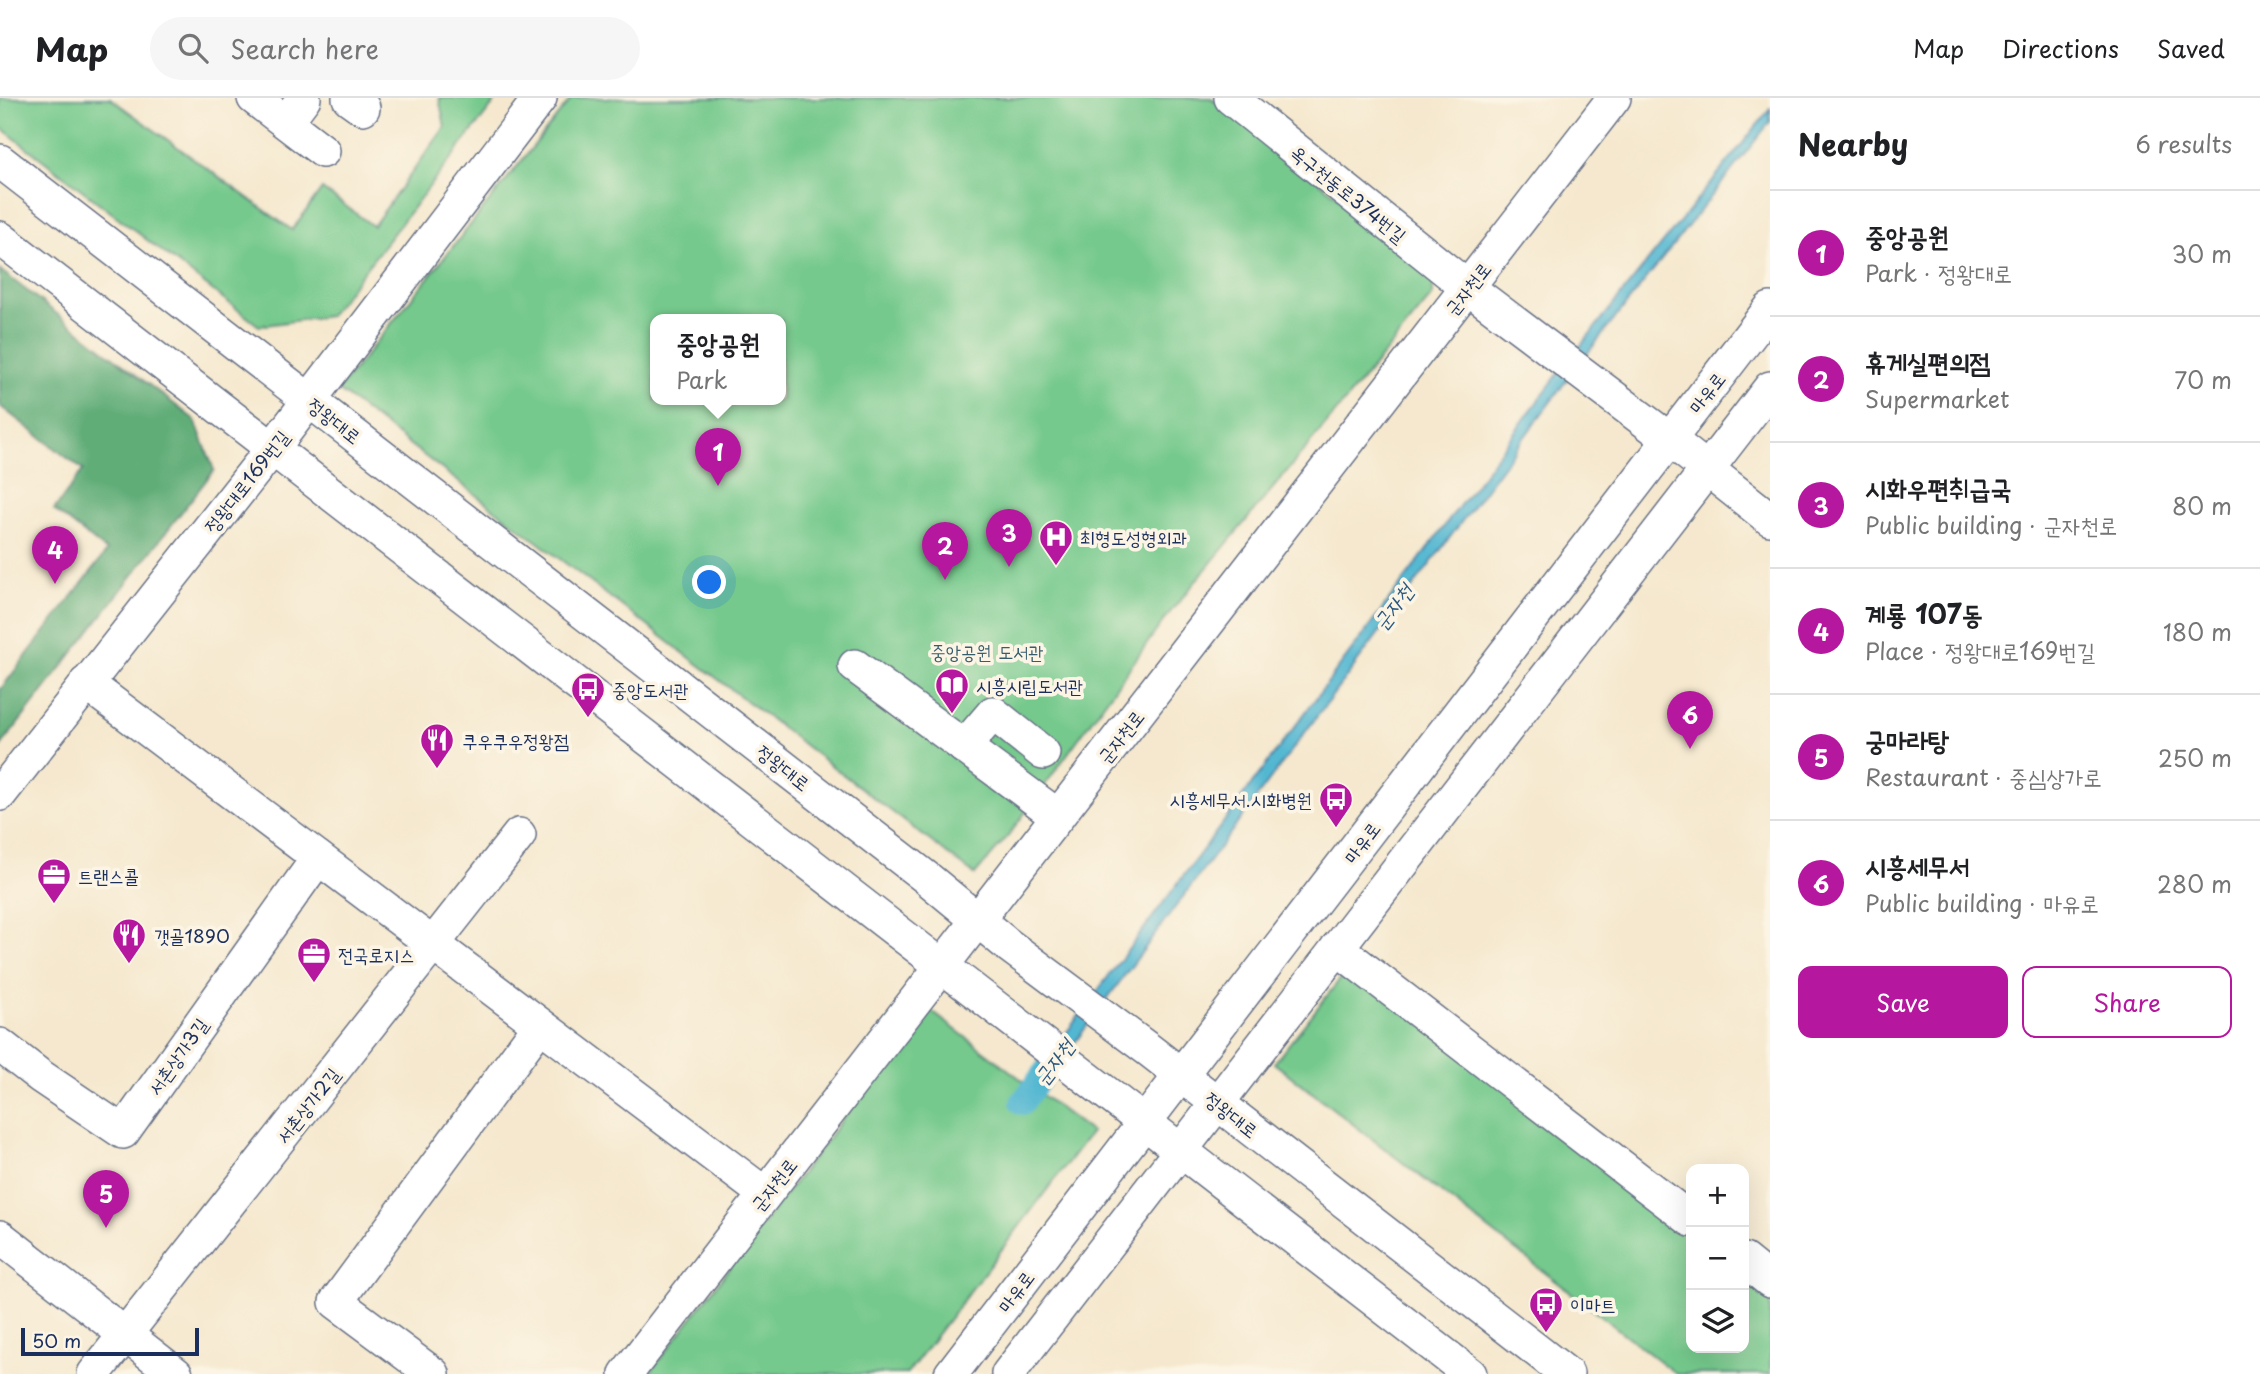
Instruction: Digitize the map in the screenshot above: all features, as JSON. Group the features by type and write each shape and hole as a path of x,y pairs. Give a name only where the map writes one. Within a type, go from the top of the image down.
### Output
{"street":[{"path":"254,98 295,110 323,151"},
{"name":"정왕대로169번길","path":"0,794 272,449 540,98"},
{"name":"옥구천동로374번길","path":"1231,98 1467,288 1669,439 1770,519"},
{"name":"군자천로","path":"626,1374 1614,98"},
{"name":"정왕대로","path":"0,161 979,919 1009,945 1182,1075 1567,1374"},
{"path":"0,238 1470,1374"},
{"name":"마유로","path":"951,1374 1770,309"},
{"path":"1008,1374 1770,388"},
{"path":"855,666 1058,817"},
{"path":"86,683 765,1194"},
{"path":"964,747 993,713 1043,752"},
{"name":"서촌상가2길","path":"94,1374 519,835"},
{"name":"서촌상가3길","path":"0,1045 40,1076 123,1132 318,858"},
{"path":"1337,948 1686,1216"},
{"path":"433,1374 336,1302 540,1025"},
{"path":"0,1237 176,1374"},
{"path":"1749,1264 1770,1280"}],"green space":[{"path":"0,98 110,98 292,230 322,189 373,226 445,127 439,98 498,98 329,316 259,326 0,127"},
{"name":"중앙공원 도서관","path":"572,98 1211,98 1433,270 1433,295 1167,616 1009,835 975,875 338,390"},
{"path":"0,270 195,420 214,470 0,747 0,690 107,551 54,510 83,470 0,406"},
{"path":"1349,968 1686,1228 1686,1353 1749,1353 1749,1277 1770,1293 1770,1374 1676,1374 1274,1063"},
{"path":"927,1008 1091,1132 907,1374 649,1374"}],"water":[{"path":"1770,109 1770,122 1569,377 1038,1092 1028,1084 1561,370"}],"waterway":[{"name":"군자천","path":"1022,1103 1053,1061"}],"place":[{"name":"중앙공원","path":"718,486"},
{"name":"시화우편취급국","path":"1009,567"},
{"name":"최형도성형외과","path":"1056,567"},
{"name":"휴게실편의점","path":"945,580"},
{"name":"계룡 107동","path":"55,584"},
{"name":"시흥시립도서관","path":"952,715"},
{"name":"중앙도서관","path":"588,719"},
{"name":"시흥세무서","path":"1690,749"},
{"name":"쿠우쿠우정왕점","path":"437,770"},
{"name":"시흥세무서.시화병원","path":"1336,829"},
{"name":"트랜스콜","path":"54,905"},
{"name":"갯골1890","path":"129,965"},
{"name":"전국로지스","path":"314,984"},
{"name":"궁마라탕","path":"106,1228"},
{"name":"이마트","path":"1546,1334"}]}
